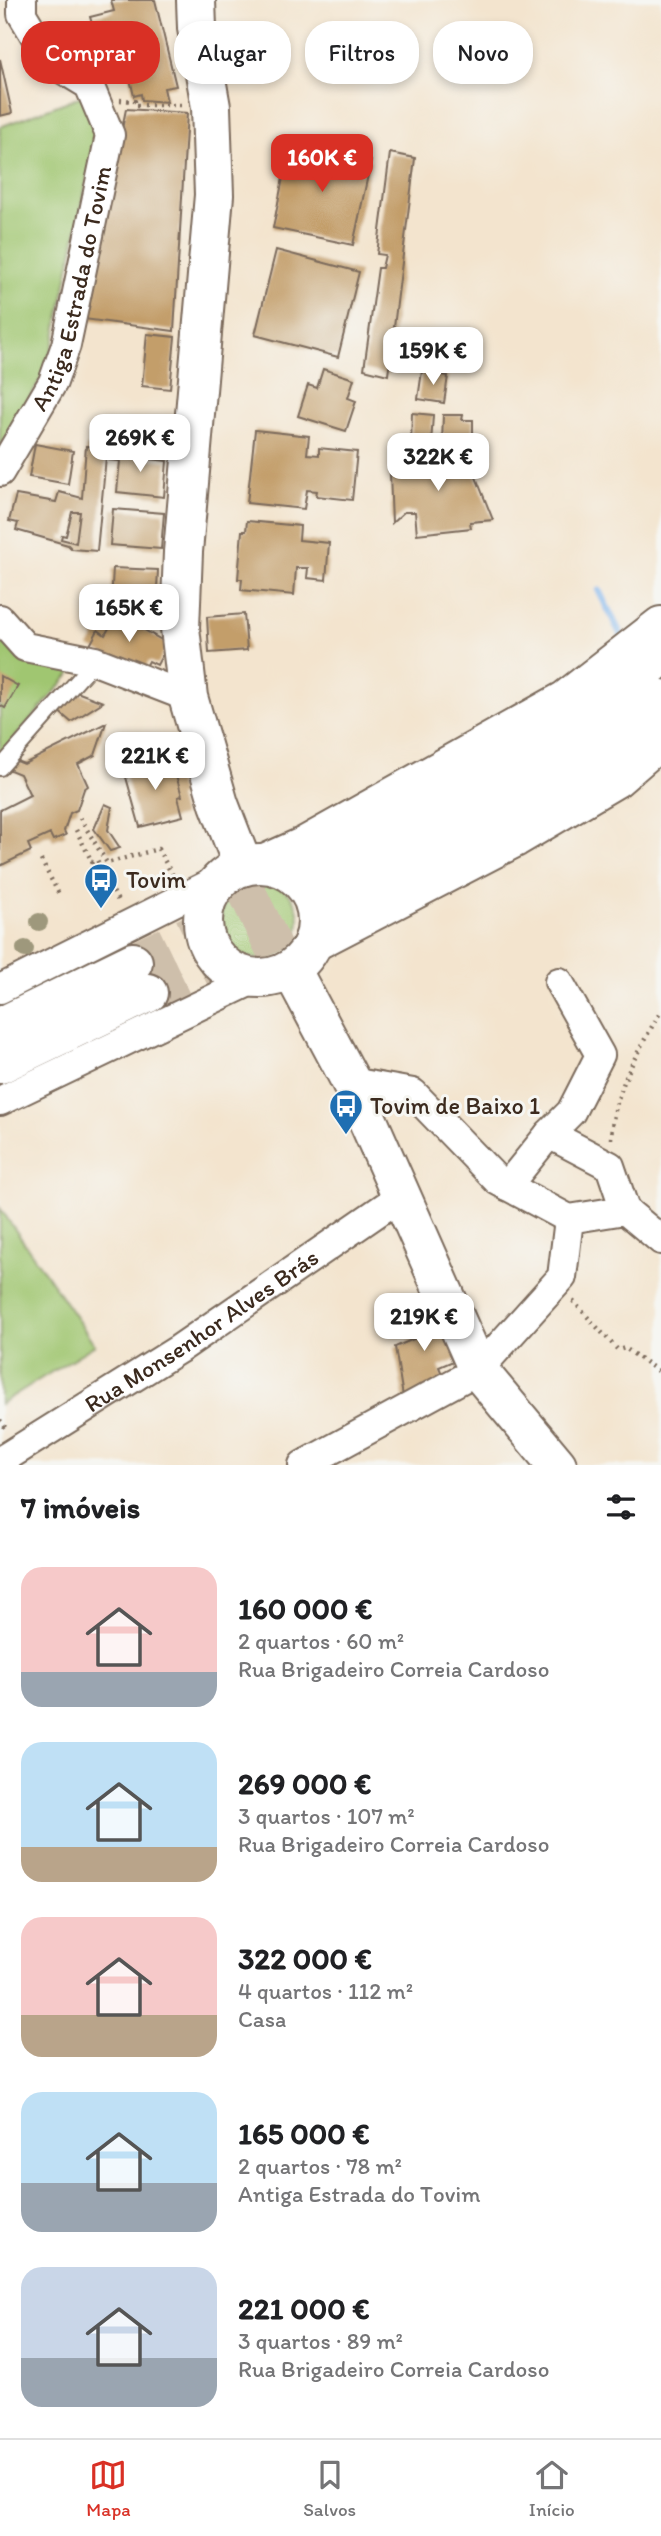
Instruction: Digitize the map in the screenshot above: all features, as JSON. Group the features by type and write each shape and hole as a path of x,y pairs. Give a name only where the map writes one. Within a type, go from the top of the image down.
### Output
{"main road":[{"path":"196,0 197,27 211,107 214,195 183,552 180,628 188,697 219,804 243,870"},
{"path":"661,626 566,700 354,819 243,870 209,895 203,913 207,940 222,964 239,974 287,963 516,837 616,778 661,739"},
{"path":"661,656 586,720 480,785 334,884 500,816 604,749 661,699"},
{"path":"243,870 299,878 310,892 316,908 317,925 287,963"},
{"path":"0,1027 137,960"},
{"path":"0,1064 137,960"},
{"path":"287,963 351,1082 478,1370 557,1465"}],"street":[{"path":"22,0 22,13 51,62 89,85 95,98"},
{"name":"Antiga Estrada do Tovim","path":"0,472 53,382 66,345 110,135 95,98"},
{"path":"0,619 25,647 95,661 188,697"},
{"path":"0,989 137,960 185,897 243,870"},
{"path":"0,1101 287,963"},
{"path":"507,1186 549,1134 571,1112 600,1055 559,982"},
{"path":"351,1082 413,1093 498,1181 569,1219 625,1210"},
{"path":"549,1134 610,1166 625,1210 661,1240"},
{"name":"Rua Monsenhor Alves Brás","path":"0,1461 179,1349 401,1196"},
{"path":"303,1465 478,1370 562,1277 569,1219"}],"lane":[{"path":"0,768 95,661"}],"path":[{"path":"95,98 135,101 135,105 211,107"},
{"path":"80,818 107,863 158,849 185,897"},
{"path":"76,830 92,862 97,860 137,960"},
{"path":"41,860 60,897"},
{"path":"610,1166 612,1118 632,1062 661,1011"},
{"path":"562,1277 574,1303 618,1350 625,1348 661,1373"}],"green space":[{"path":"84,95 96,136 54,342 42,377 0,447 0,127"},
{"path":"0,638 18,658 73,671 0,755"},
{"path":"260,881 275,884 292,898 299,920 296,935 282,952 260,959 245,956 228,942 221,920 224,905 238,888"},
{"path":"0,1208 95,1345 0,1404"}],"building":[{"path":"111,0 155,0 176,86 164,88 167,102 142,100 141,94 134,96 131,84 160,84 160,21 91,21 90,17 114,11"},
{"path":"0,59 12,113 0,116"},
{"path":"126,109 187,113 174,331 84,319"},
{"path":"290,143 371,161 353,245 273,228"},
{"path":"390,153 415,158 388,375 364,369 378,268 382,268 385,255 377,254"},
{"path":"276,250 359,272 338,357 255,335"},
{"path":"147,334 175,337 170,389 142,386"},
{"path":"323,369 354,379 348,398 356,401 346,431 298,416 308,385 317,388"},
{"path":"422,371 448,376 444,403 418,399"},
{"path":"412,413 433,415 431,444 411,443"},
{"path":"443,415 463,415 462,420 473,420 473,435 466,435 465,446 442,445"},
{"path":"255,430 309,436 307,454 319,455 319,448 357,452 352,500 316,496 317,491 307,490 304,509 247,503"},
{"path":"35,444 73,451 68,484 29,477"},
{"path":"86,446 101,447 101,457 106,457 97,551 72,549 68,545 16,530 18,523 9,521 16,495 56,502 59,492 82,498","holes":["72,512 80,512 76,543 61,539 62,535 66,536"]},
{"path":"412,446 424,448 422,458 443,462 445,449 469,457 467,466 472,467 493,520 470,522 471,528 417,534 415,512 404,512 392,523 390,473 404,471 401,455 411,456"},
{"path":"110,448 134,450 134,457 167,461 164,497 117,492 120,461 109,460"},
{"path":"113,509 164,513 161,549 110,545"},
{"path":"247,521 300,526 299,540 329,543 326,580 307,578 308,568 296,568 294,595 241,590 242,579 238,579 242,531 246,531"},
{"path":"113,568 158,570 156,606 111,603"},
{"path":"244,614 247,650 209,653 207,617"},
{"path":"119,615 168,644 157,665 149,661 143,672 89,647 98,630 105,635"},
{"path":"0,676 18,686 5,708 0,705"},
{"path":"74,691 103,702 71,722 57,710"},
{"path":"106,723 95,755 78,764 88,786 84,789 77,810 70,813 64,831 66,835 53,840 50,834 28,844 31,851 0,866 0,810 30,795 20,774 10,770 14,760 24,764"},
{"path":"171,758 182,796 178,797 183,816 140,827 124,770"},
{"path":"105,804 112,807 108,830 120,848 110,851 94,829"},
{"path":"429,1296 458,1359 439,1367 445,1381 404,1403 395,1347 423,1335 410,1305"}],"waterway":[{"path":"599,591 622,637"}],"tunnel":[{"path":"133,962 327,869"},
{"path":"148,993 342,899"}],"place":[{"name":"Tovim","path":"101,910"},
{"name":"Tovim de Baixo 1","path":"346,1136"}]}
